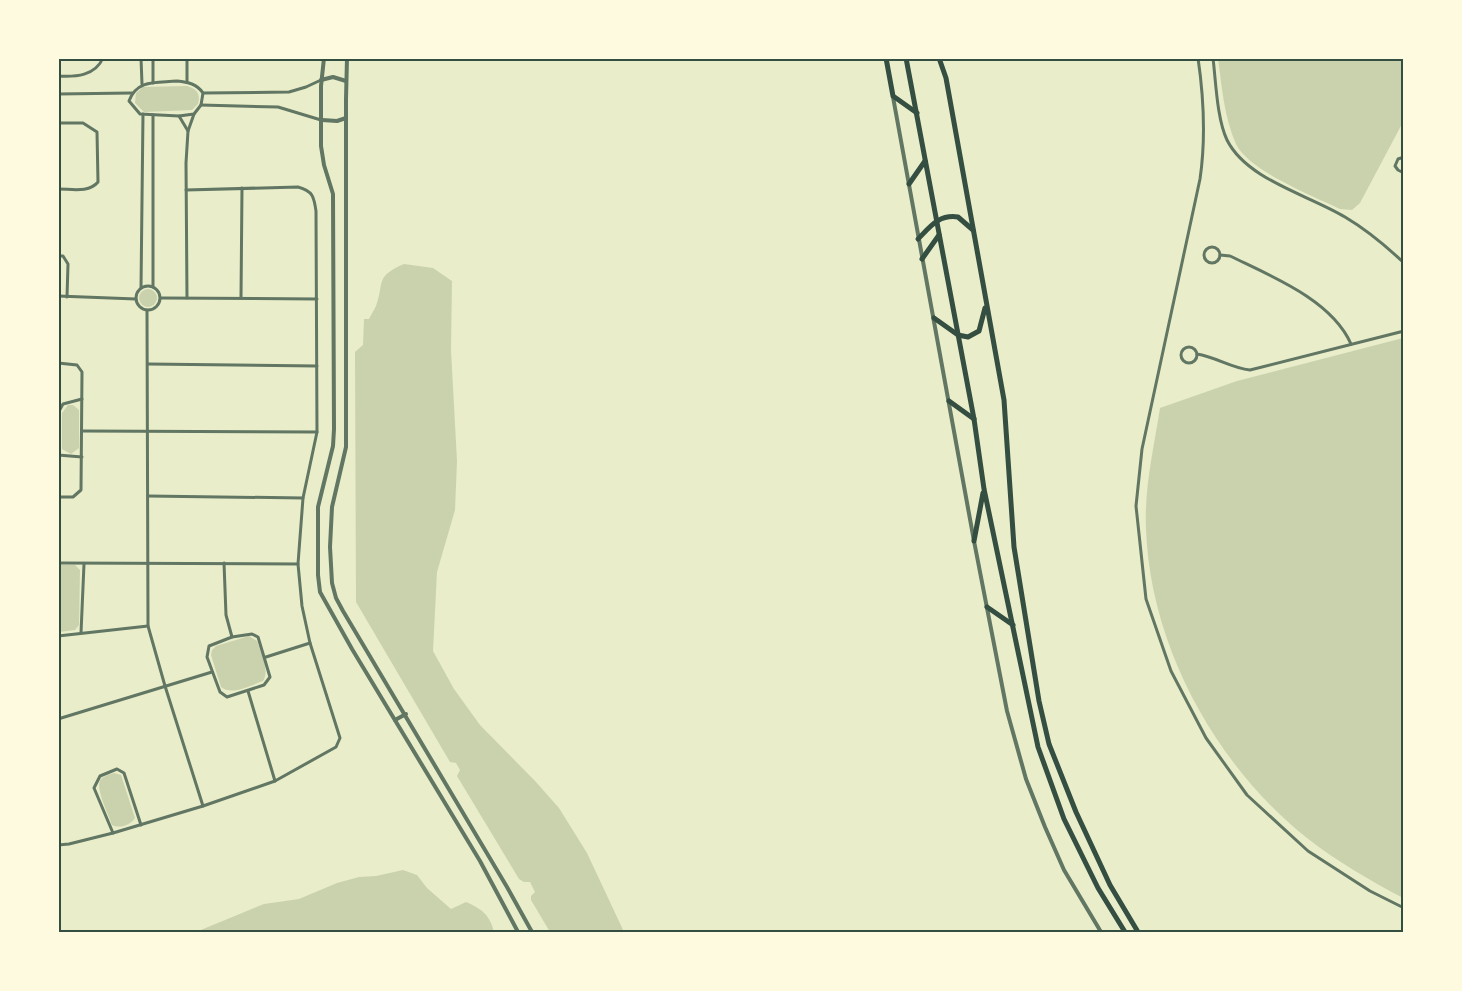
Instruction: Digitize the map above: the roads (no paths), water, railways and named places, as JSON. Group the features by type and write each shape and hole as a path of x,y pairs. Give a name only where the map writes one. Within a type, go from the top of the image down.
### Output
{"highway":[{"path":"886,58 893,96 917,113"},
{"path":"906,58 974,419 984,489 1038,747 1064,819 1098,888 1125,933"},
{"path":"939,58 946,78 1004,400 1014,548 1041,712 1049,744 1076,813 1110,885 1138,933"},
{"path":"909,184 925,161"},
{"path":"918,239 936,221 945,217 958,217 974,231"},
{"path":"922,259 939,235"},
{"path":"934,318 958,335 968,337 979,331 986,303"},
{"path":"949,401 974,419"},
{"path":"974,541 984,489"},
{"path":"987,607 1013,626"}],"street":[{"path":"58,76 90,73 101,64 103,58"},
{"path":"141,58 142,84"},
{"path":"153,58 153,83"},
{"path":"186,58 187,82"},
{"path":"324,58 321,80 321,146 333,194 334,429 333,446 318,507 320,592 394,720 480,861 518,933"},
{"path":"347,58 346,447 332,507 331,574 336,598 406,714 532,933"},
{"path":"1198,58 1204,100 1203,159 1142,449 1137,495 1136,506 1146,599 1171,671 1206,738 1247,795 1308,850 1370,891 1404,908"},
{"path":"1213,58 1221,120 1233,152 1249,167 1268,179 1352,221 1404,262"},
{"path":"203,93 289,92 333,77 346,81"},
{"path":"187,298 188,131 194,114 201,105 203,93 200,87 187,82 142,84 132,93 129,101 140,114 179,116 194,114"},
{"path":"58,94 132,93"},
{"path":"893,96 1007,711 1026,780 1064,870 1101,933"},
{"path":"201,105 279,107 322,120 337,121 346,118"},
{"path":"143,114 141,288 136,299 138,306 147,311"},
{"path":"153,114 153,287"},
{"path":"179,116 188,131"},
{"path":"58,123 83,123 97,132 98,182 94,187 85,190 58,189"},
{"path":"1404,157 1398,159 1395,166 1404,173"},
{"path":"58,844 69,844 141,825 275,781 336,747 340,738 310,643 302,606 298,564 303,498 317,432 316,211 314,198 307,189 298,187 186,190"},
{"path":"240,298 243,188"},
{"path":"1211,248 1218,250 1220,255 1217,262 1212,263 1208,262 1204,255 1206,250 1211,248"},
{"path":"1220,255 1230,256 1310,298 1346,331 1351,344"},
{"path":"58,256 63,256 68,264 67,297"},
{"path":"141,288 153,287 158,291 160,298 158,306 147,311"},
{"path":"58,296 136,299"},
{"path":"160,298 317,299"},
{"path":"147,311 148,626 203,806"},
{"path":"1197,354 1196,359 1192,362 1186,362 1182,351 1188,347 1193,348 1197,354 1209,356 1237,369 1250,370 1404,331"},
{"path":"58,363 77,365 82,372 81,490 74,497 58,496"},
{"path":"147,364 317,366"},
{"path":"58,413 63,404 82,399"},
{"path":"82,431 317,432"},
{"path":"58,455 82,457"},
{"path":"148,496 303,498"},
{"path":"58,563 298,564"},
{"path":"224,563 226,615 232,637"},
{"path":"81,633 84,564"},
{"path":"58,636 148,626"},
{"path":"252,634 258,637 266,657 270,677 264,685 227,697 220,692 207,657 209,646 232,637 252,634"},
{"path":"266,657 310,643"},
{"path":"58,719 212,672"},
{"path":"248,691 275,781"},
{"path":"394,720 406,714"},
{"path":"113,833 94,788 100,776 117,769 124,773 141,825"}]}
